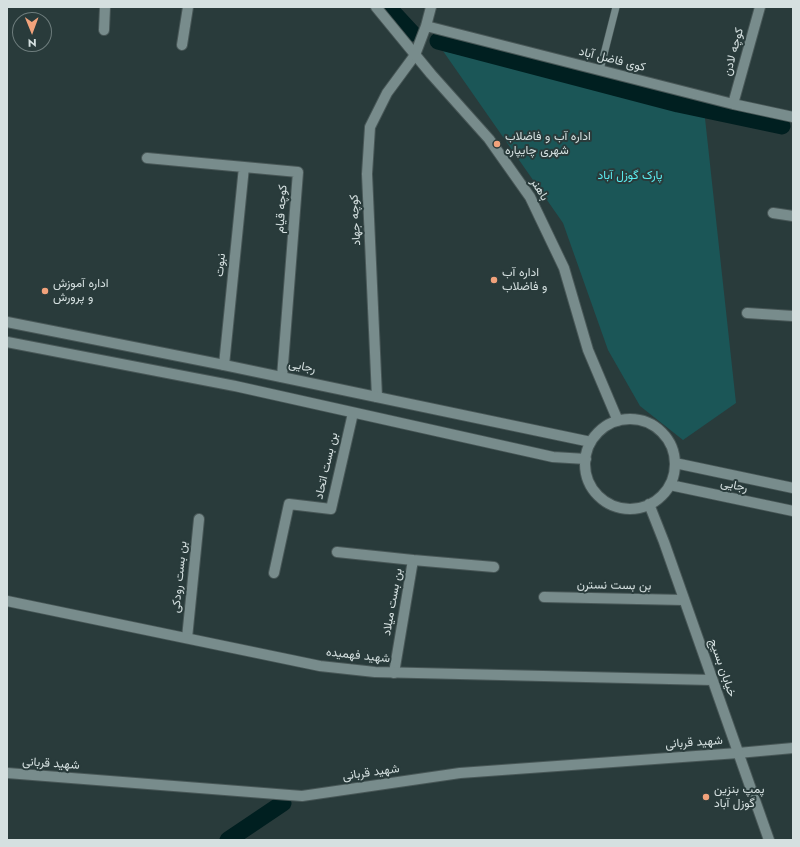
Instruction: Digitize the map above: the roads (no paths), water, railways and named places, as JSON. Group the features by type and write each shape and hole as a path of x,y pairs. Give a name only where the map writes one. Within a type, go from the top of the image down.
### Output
{"street":[{"path":"104,30 105,7"},
{"path":"182,45 188,7"},
{"name":"باهنر","path":"376,7 431,74 489,139 530,197 564,268 588,350 618,421"},
{"name":"کوچه جهاد","path":"377,397 367,174 370,127 387,93 415,55 426,26 431,7"},
{"name":"کوچه لادن","path":"733,104 760,7"},
{"name":"کوی فاضل آباد","path":"426,26 733,104 793,116"},
{"name":"کوچه قیام","path":"147,158 298,172 282,377"},
{"name":"نبوت","path":"224,365 244,167"},
{"path":"773,213 793,216"},
{"path":"747,313 793,316"},
{"name":"رجایی","path":"7,322 224,365 591,442"},
{"path":"7,342 235,386 553,457 586,459"},
{"name":"بن بست اتحاد","path":"274,573 290,504 331,509 353,413"},
{"path":"632,419 645,421 657,428 667,437 673,450 675,463 674,474 670,485 661,496 649,504 636,508 623,508 610,504 599,496 591,485 586,473 586,459 591,442 607,425 618,421 632,419"},
{"name":"رجایی","path":"675,463 793,488"},
{"name":"رجایی","path":"670,485 793,511"},
{"name":"خیابان بسیج","path":"649,504 769,840"},
{"name":"بن بست رودکی","path":"187,638 199,519"},
{"name":"بن بست میلاد","path":"337,552 494,567"},
{"name":"بن بست میلاد","path":"394,673 413,560"},
{"name":"بن بست نسترن","path":"544,597 684,600"},
{"name":"شهید فهمیده","path":"7,601 320,666 394,673 712,680"},
{"name":"شهید قربانی","path":"7,773 302,796 460,773 793,748"}],"lane":[{"path":"600,70 616,7"}],"waterway":[{"path":"388,7 412,33"},
{"path":"438,41 678,104 782,126"},
{"path":"228,840 283,803"}],"place":[{"name":"اداره آب و فاضلاب شهری چایپاره","path":"497,144"},
{"name":"اداره آب و فاضلاب","path":"494,280"},
{"name":"اداره آموزش و پرورش","path":"45,291"},
{"name":"پمپ بنزین گوزل آباد","path":"706,797"}],"park label":[{"name":"پارک گوزل آباد","path":"630,176"}]}
